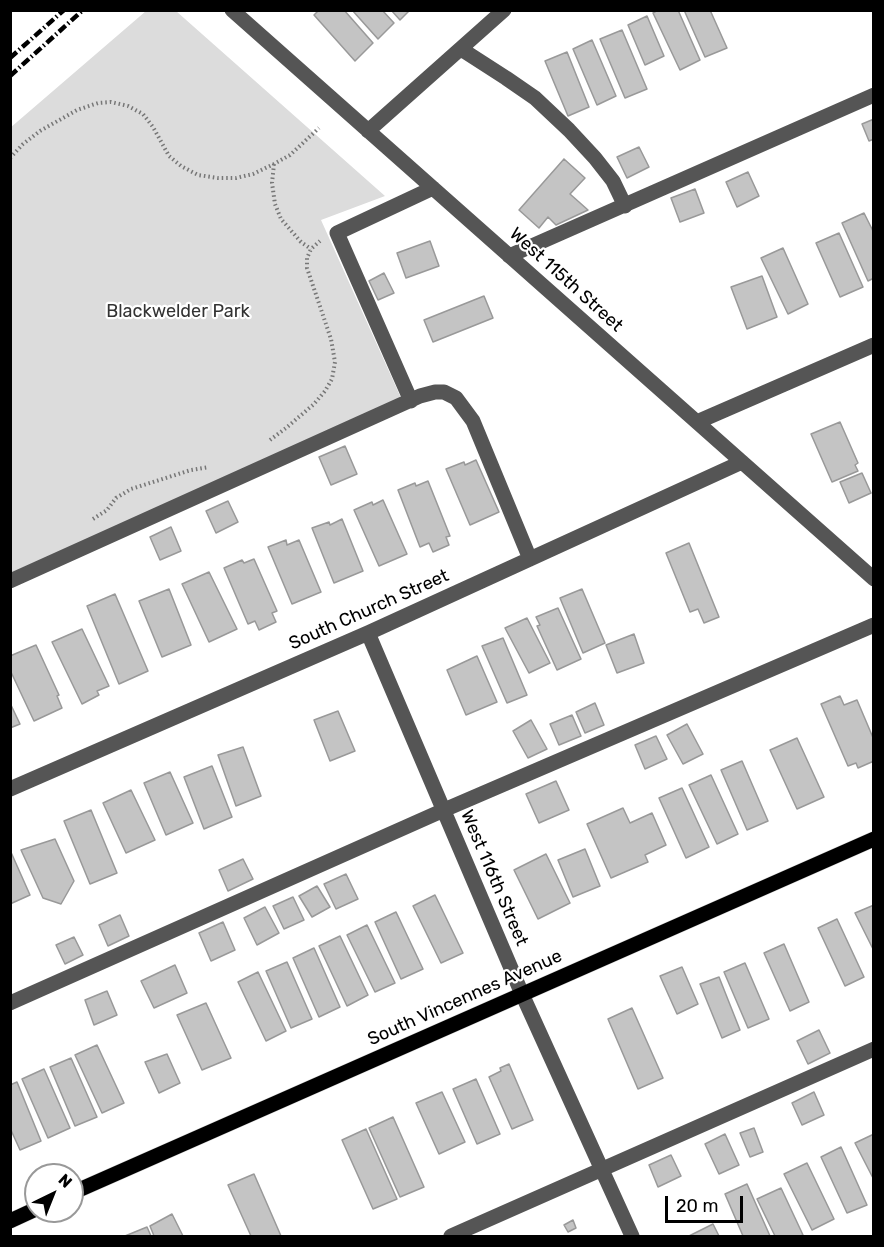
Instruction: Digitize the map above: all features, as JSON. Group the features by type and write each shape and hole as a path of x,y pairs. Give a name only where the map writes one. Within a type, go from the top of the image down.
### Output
{"main road":[{"name":"South Vincennes Avenue","path":"84,1188 873,839"},
{"path":"10,1221 24,1215"}],"street":[{"name":"West 115th Street","path":"232,10 873,579"},
{"path":"369,131 504,10"},
{"path":"461,49 535,98 569,130 613,181 625,206"},
{"path":"509,256 873,95"},
{"path":"411,400 337,233 433,188"},
{"path":"697,422 873,345"},
{"path":"10,581 411,400 435,392 444,392 456,398 473,421 530,559"},
{"name":"South Church Street","path":"10,789 368,633 742,462"},
{"path":"10,1003 444,810 873,625"},
{"name":"West 116th Street","path":"368,633 522,994 632,1236"},
{"path":"451,1236 873,1049"}],"path":[{"path":"10,158 40,131 77,110 98,103 111,102 128,106 143,114 169,156 198,175 218,178 236,178 253,174 274,164 290,155 319,128"},
{"path":"274,164 272,183 275,204 281,219 310,249"},
{"path":"262,446 314,404 332,379 335,362 331,339 307,268 307,258 310,249 319,241 337,233"},
{"path":"90,521 107,510 116,498 131,489 191,470 218,465"}],"green space":[{"name":"Blackwelder Park","path":"146,11 176,11 385,196 321,220 401,398 11,573 10,128"}],"building":[{"path":"319,10 344,10 373,43 355,61 314,15"},
{"path":"352,10 382,10 394,23 378,39"},
{"path":"391,10 410,10 400,20"},
{"path":"658,10 678,10 700,60 680,70 653,13"},
{"path":"684,10 710,10 727,48 705,57"},
{"path":"647,16 664,56 645,65 628,25"},
{"path":"622,30 647,89 625,98 600,39"},
{"path":"592,40 616,96 597,105 573,49"},
{"path":"567,52 589,107 568,116 545,61"},
{"path":"874,119 874,139 869,141 862,124"},
{"path":"639,147 649,167 627,178 617,157"},
{"path":"564,159 585,178 570,194 588,210 556,225 548,217 539,228 519,210"},
{"path":"748,172 759,196 737,207 726,182"},
{"path":"695,189 704,213 680,222 671,198"},
{"path":"864,213 874,233 874,278 868,281 842,223"},
{"path":"839,233 863,287 840,297 816,243"},
{"path":"430,241 439,266 406,278 397,253"},
{"path":"783,248 808,304 788,314 761,258"},
{"path":"384,273 394,293 378,300 369,281"},
{"path":"762,276 777,317 747,329 731,287"},
{"path":"484,296 493,318 433,342 424,320"},
{"path":"840,422 858,463 855,465 858,471 832,482 811,434"},
{"path":"345,446 357,474 331,485 319,457"},
{"path":"476,460 499,512 470,525 446,469"},
{"path":"862,473 871,493 849,503 840,482"},
{"path":"428,481 450,536 446,537 449,545 433,552 429,543 420,547 398,490 415,483 416,486"},
{"path":"383,500 407,554 379,566 354,510"},
{"path":"228,501 238,522 216,533 206,511"},
{"path":"342,519 363,571 334,583 312,528 329,522 330,525"},
{"path":"171,527 181,551 160,560 150,537"},
{"path":"286,540 287,545 299,540 321,592 292,604 268,547"},
{"path":"689,543 719,617 704,623 698,609 690,612 666,553"},
{"path":"254,559 277,611 272,613 276,622 259,630 255,621 248,624 224,568 242,560 244,563"},
{"path":"209,572 237,629 209,642 182,584"},
{"path":"169,589 191,645 162,657 139,601"},
{"path":"582,589 605,643 583,653 560,598"},
{"path":"115,594 148,671 119,684 87,606"},
{"path":"558,608 581,659 557,670 537,626 540,625 536,617"},
{"path":"527,618 550,663 529,673 505,628"},
{"path":"82,629 109,686 97,691 99,695 82,704 52,642"},
{"path":"634,634 644,663 617,673 606,645"},
{"path":"503,638 527,695 507,703 482,646"},
{"path":"36,645 59,695 57,696 62,708 34,721 10,670 10,656"},
{"path":"477,656 497,702 466,715 447,670"},
{"path":"840,696 844,705 857,700 874,740 874,761 858,768 856,763 848,766 821,704"},
{"path":"10,703 20,724 10,728"},
{"path":"595,703 604,725 585,733 576,712"},
{"path":"338,711 355,751 330,761 314,720"},
{"path":"572,715 581,736 559,745 550,724"},
{"path":"531,720 547,749 528,758 513,731"},
{"path":"687,724 703,754 683,764 667,735"},
{"path":"656,736 667,759 645,769 635,745"},
{"path":"797,738 824,797 797,809 770,750"},
{"path":"243,747 261,796 236,806 218,755"},
{"path":"742,761 768,821 747,830 721,770"},
{"path":"212,766 232,817 204,829 184,777"},
{"path":"170,772 193,823 166,835 144,783"},
{"path":"711,775 738,834 717,844 689,785"},
{"path":"556,781 569,810 539,823 526,794"},
{"path":"682,788 709,847 686,858 659,798"},
{"path":"131,790 155,840 126,853 103,803"},
{"path":"623,808 630,823 652,813 666,845 645,855 648,862 611,878 587,824"},
{"path":"91,810 117,873 90,884 64,821"},
{"path":"55,839 74,881 61,904 43,898 21,850"},
{"path":"585,849 600,886 573,897 558,860"},
{"path":"10,850 30,895 10,904"},
{"path":"546,854 570,903 538,919 514,870"},
{"path":"243,859 253,879 228,891 219,870"},
{"path":"346,874 358,899 336,909 324,884"},
{"path":"317,886 330,907 312,917 299,896"},
{"path":"435,895 463,953 441,963 413,906"},
{"path":"293,897 304,920 284,929 273,906"},
{"path":"874,905 874,951 855,913"},
{"path":"265,907 279,933 257,945 244,918"},
{"path":"396,912 423,969 401,979 375,922"},
{"path":"120,915 129,936 108,946 99,925"},
{"path":"837,919 864,977 845,986 818,928"},
{"path":"223,922 235,950 211,961 199,933"},
{"path":"367,925 395,983 375,992 347,935"},
{"path":"340,936 368,995 347,1006 319,946"},
{"path":"74,937 83,955 65,964 56,945"},
{"path":"784,944 809,1002 790,1011 764,953"},
{"path":"314,948 340,1007 319,1017 293,958"},
{"path":"287,962 312,1019 291,1028 266,971"},
{"path":"745,963 769,1019 748,1028 724,972"},
{"path":"175,965 187,993 154,1008 141,981"},
{"path":"682,967 698,1004 677,1014 660,976"},
{"path":"258,972 286,1031 266,1041 238,982"},
{"path":"719,977 740,1030 722,1038 700,984"},
{"path":"107,991 117,1015 94,1025 85,1000"},
{"path":"206,1003 231,1058 202,1070 177,1015"},
{"path":"632,1008 663,1078 638,1089 608,1019"},
{"path":"819,1030 830,1053 808,1064 797,1041"},
{"path":"97,1045 124,1103 102,1113 75,1055"},
{"path":"167,1054 180,1083 159,1093 145,1062"},
{"path":"71,1058 97,1117 75,1126 50,1067"},
{"path":"509,1064 533,1120 512,1129 489,1077"},
{"path":"44,1069 70,1128 48,1138 22,1079"},
{"path":"476,1079 500,1134 477,1144 453,1089"},
{"path":"17,1082 41,1141 20,1150 10,1128 10,1085"},
{"path":"442,1092 465,1142 439,1154 416,1103"},
{"path":"814,1092 824,1115 802,1125 792,1103"},
{"path":"393,1117 424,1187 400,1197 369,1128"},
{"path":"754,1128 763,1152 750,1157 740,1133"},
{"path":"366,1129 397,1199 373,1209 342,1140"},
{"path":"725,1134 739,1165 719,1174 705,1144"},
{"path":"874,1134 874,1180 855,1143"},
{"path":"841,1147 867,1205 847,1213 821,1157"},
{"path":"671,1155 681,1176 658,1187 649,1165"},
{"path":"807,1163 834,1219 812,1230 784,1174"},
{"path":"254,1174 281,1236 251,1236 228,1185"},
{"path":"747,1184 770,1236 743,1236 725,1194"},
{"path":"781,1188 803,1235 775,1236 757,1199"},
{"path":"172,1214 183,1236 154,1236 150,1226"},
{"path":"573,1220 576,1228 568,1232 564,1225"},
{"path":"713,1224 719,1236 689,1236"},
{"path":"147,1227 151,1236 125,1236"}],"railway":[{"path":"10,58 64,10"},
{"path":"10,76 83,10"}]}
